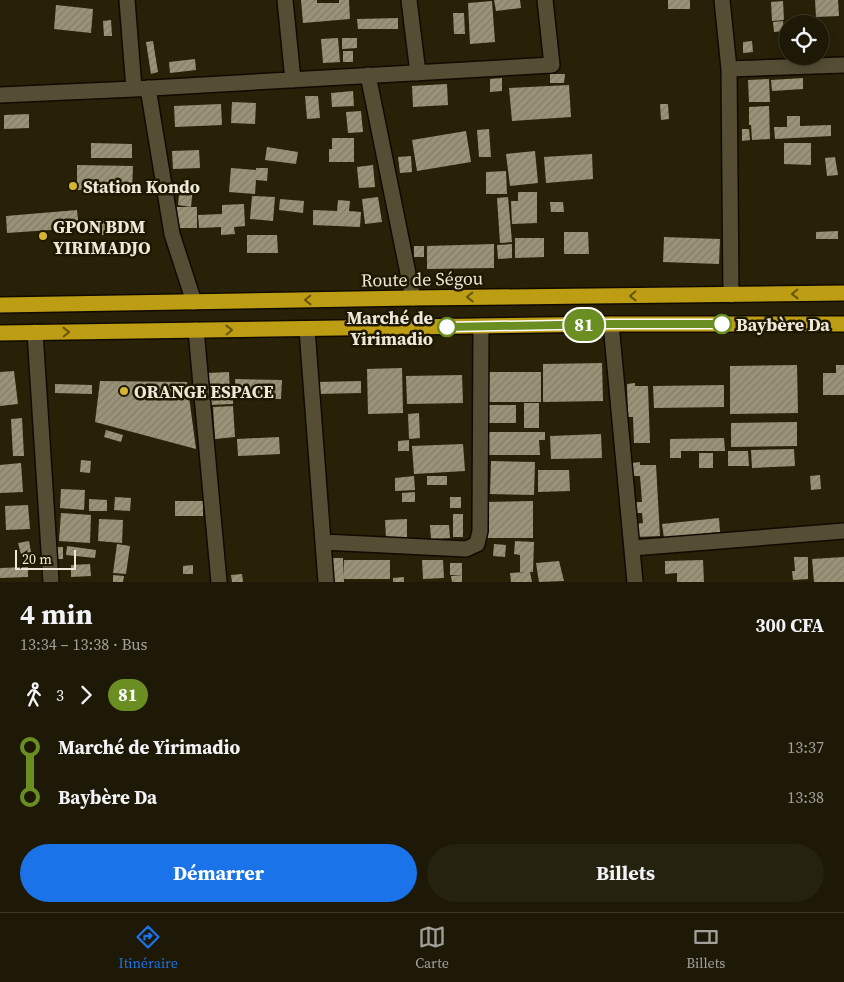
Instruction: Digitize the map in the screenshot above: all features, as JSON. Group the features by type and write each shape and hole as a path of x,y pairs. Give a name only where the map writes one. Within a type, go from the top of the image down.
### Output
{"highway":[{"name":"Route de Ségou","path":"0,305 844,293"},
{"path":"0,333 611,324 844,324"}],"street":[{"path":"127,0 141,89 172,234 194,302"},
{"path":"286,0 294,80"},
{"path":"409,0 418,72"},
{"path":"0,95 141,89 552,65 545,0"},
{"path":"722,0 729,69 730,295"},
{"path":"729,69 844,65"},
{"path":"368,75 413,298"},
{"path":"611,324 635,582"},
{"path":"323,542 466,549 477,544 480,531 481,326"},
{"path":"307,329 326,582"},
{"path":"196,330 219,582"},
{"path":"35,332 51,582"},
{"path":"632,548 844,531"}],"building":[{"path":"301,0 317,0 317,3 339,3 339,0 349,0 350,19 303,23"},
{"path":"494,0 520,0 521,8 496,11"},
{"path":"668,0 690,0 690,9 668,9"},
{"path":"815,0 838,0 839,16 816,15"},
{"path":"492,1 495,42 470,44 468,3"},
{"path":"783,1 784,15 779,15 779,20 772,21 771,2"},
{"path":"56,5 93,9 91,33 54,29"},
{"path":"453,13 464,13 465,34 454,34"},
{"path":"398,18 398,29 358,29 357,19"},
{"path":"111,20 112,36 104,36 103,21"},
{"path":"779,21 779,32 774,32 773,22"},
{"path":"338,38 340,62 323,63 321,39"},
{"path":"342,38 357,38 357,48 342,49"},
{"path":"153,41 158,72 151,74 146,42"},
{"path":"752,41 753,52 743,53 743,42"},
{"path":"343,51 353,51 353,62 343,62"},
{"path":"195,59 196,70 170,73 169,62"},
{"path":"550,74 565,74 564,83 550,83"},
{"path":"502,78 502,91 490,92 490,79"},
{"path":"803,78 803,89 772,91 771,80"},
{"path":"769,79 770,102 749,102 748,80"},
{"path":"447,84 448,105 413,107 412,86"},
{"path":"569,85 571,117 512,121 509,88"},
{"path":"353,91 354,106 332,107 331,93"},
{"path":"305,96 318,96 320,118 307,119"},
{"path":"232,102 256,103 255,124 231,123"},
{"path":"221,104 222,125 175,127 174,106"},
{"path":"660,104 668,104 669,119 661,120"},
{"path":"769,106 770,139 752,140 751,125 749,125 749,107"},
{"path":"361,111 363,132 348,133 346,112"},
{"path":"29,114 29,128 4,129 4,115"},
{"path":"787,116 800,116 800,126 831,125 831,136 775,139 774,127 787,127"},
{"path":"489,129 491,157 479,157 477,130"},
{"path":"742,129 749,129 750,140 742,141"},
{"path":"466,131 471,162 417,171 412,140"},
{"path":"332,138 354,138 354,162 329,162 329,149 332,149"},
{"path":"91,143 132,144 132,158 91,158"},
{"path":"784,143 811,143 811,165 784,164"},
{"path":"267,147 298,152 296,164 265,160"},
{"path":"199,150 200,168 173,169 172,151"},
{"path":"535,151 538,183 510,186 506,154"},
{"path":"592,154 593,179 546,183 544,157"},
{"path":"411,156 412,172 400,173 398,157"},
{"path":"835,157 838,175 827,176 825,158"},
{"path":"77,165 133,166 132,190 77,190"},
{"path":"373,165 375,187 359,188 357,167"},
{"path":"231,168 256,170 256,168 268,168 267,181 256,180 255,194 229,192"},
{"path":"506,171 507,194 486,194 486,172"},
{"path":"180,186 193,188 191,207 178,205"},
{"path":"518,192 537,192 537,223 512,224 511,201 518,201"},
{"path":"252,196 275,197 273,221 250,219"},
{"path":"378,197 382,222 365,224 362,199"},
{"path":"508,197 512,242 500,243 497,198"},
{"path":"280,199 304,201 303,213 279,210"},
{"path":"338,200 350,201 349,211 361,212 360,227 313,225 313,210 337,211"},
{"path":"550,202 563,202 564,212 551,212"},
{"path":"244,204 245,226 234,227 235,234 221,235 221,227 199,228 198,215 222,214 222,205"},
{"path":"176,207 197,207 197,228 176,228"},
{"path":"77,210 79,228 7,233 6,216"},
{"path":"97,220 125,220 125,235 98,235"},
{"path":"838,231 838,239 816,239 816,232"},
{"path":"564,232 588,232 589,254 564,254"},
{"path":"247,235 277,235 278,253 247,253"},
{"path":"664,237 720,239 719,264 663,262"},
{"path":"515,238 544,238 544,257 515,258"},
{"path":"494,244 494,268 427,269 427,246"},
{"path":"512,244 512,258 498,259 497,245"},
{"path":"414,246 424,246 424,257 414,257"},
{"path":"602,363 603,401 543,402 543,364"},
{"path":"797,365 798,413 730,414 730,366"},
{"path":"836,365 844,365 844,395 823,395 823,373 836,373"},
{"path":"402,368 403,413 368,414 367,369"},
{"path":"14,371 18,404 0,406 0,372"},
{"path":"229,372 230,396 233,396 233,404 209,405 207,373"},
{"path":"486,372 541,372 541,402 486,402"},
{"path":"462,375 463,403 407,404 406,376"},
{"path":"235,379 282,380 281,399 236,399"},
{"path":"100,381 187,382 196,449 95,422"},
{"path":"361,381 361,393 316,394 316,382"},
{"path":"635,383 635,386 648,386 650,443 634,443 633,417 628,417 627,384"},
{"path":"55,384 92,385 92,394 55,393"},
{"path":"724,385 724,407 654,408 653,386"},
{"path":"524,403 539,403 539,428 524,428"},
{"path":"489,405 516,405 516,423 489,423"},
{"path":"233,406 235,437 215,439 213,407"},
{"path":"419,413 420,438 409,439 408,414"},
{"path":"22,418 24,456 13,456 11,419"},
{"path":"797,422 797,446 731,447 731,423"},
{"path":"106,430 123,435 121,442 104,437"},
{"path":"487,432 545,432 545,440 539,440 540,455 487,455"},
{"path":"601,434 602,458 551,459 550,436"},
{"path":"279,437 280,454 238,456 237,439"},
{"path":"724,438 725,451 681,451 681,458 670,458 670,439"},
{"path":"409,440 409,451 398,451 398,441"},
{"path":"463,444 465,471 414,474 412,446"},
{"path":"794,449 795,466 752,468 751,450"},
{"path":"728,451 748,451 749,466 728,466"},
{"path":"699,453 713,453 713,468 699,468"},
{"path":"81,460 91,461 90,473 80,472"},
{"path":"491,461 535,462 534,495 490,494"},
{"path":"640,462 640,465 656,465 660,536 637,537 636,524 643,523 642,513 632,513 632,502 642,502 640,476 633,476 632,463"},
{"path":"21,463 23,492 0,493 0,465"},
{"path":"538,470 569,470 570,491 538,492"},
{"path":"820,475 821,489 811,490 810,476"},
{"path":"414,476 415,490 395,491 395,478"},
{"path":"427,476 447,476 447,485 427,485"},
{"path":"61,489 85,490 84,510 60,508"},
{"path":"415,492 415,502 402,502 402,493"},
{"path":"115,497 131,498 130,511 114,510"},
{"path":"450,497 461,497 461,508 450,508"},
{"path":"89,499 107,500 107,511 89,511"},
{"path":"175,501 203,501 203,516 175,516"},
{"path":"533,501 533,538 484,538 484,502"},
{"path":"28,505 30,529 6,530 5,506"},
{"path":"61,513 91,515 90,543 59,541"},
{"path":"453,514 463,514 463,537 453,537"},
{"path":"719,518 720,532 664,538 662,524"},
{"path":"99,519 123,520 122,543 98,541"},
{"path":"407,519 407,537 386,538 385,520"},
{"path":"430,525 449,525 450,538 431,539"},
{"path":"29,541 31,552 21,554 18,543"},
{"path":"515,541 534,542 533,572 530,572 532,582 511,582 510,573 526,572 520,572 520,555 514,554"},
{"path":"117,544 130,546 126,574 113,573"},
{"path":"494,544 506,545 505,557 493,556"},
{"path":"67,546 96,550 95,558 66,555"},
{"path":"53,547 63,547 63,559 53,559"},
{"path":"794,557 808,557 808,579 793,580 792,571 795,571"},
{"path":"844,557 844,582 814,582 812,559"},
{"path":"329,558 343,558 343,577 344,560 390,560 390,579 344,579 344,582 330,582"},
{"path":"422,560 443,560 444,578 423,579"},
{"path":"703,560 704,582 677,582 677,573 665,574 665,561"},
{"path":"559,561 564,581 539,582 536,563"},
{"path":"450,563 462,563 462,575 450,575"},
{"path":"90,564 91,576 71,577 71,565"},
{"path":"193,565 193,574 183,574 183,566"},
{"path":"28,567 28,577 0,578 0,568"},
{"path":"242,574 243,582 232,582 231,575"},
{"path":"113,575 124,576 123,582 113,582"},
{"path":"462,575 462,582 452,582 451,576"},
{"path":"404,577 404,582 393,582 393,578"}],"bus line":[{"name":"81","path":"447,327 722,324"}],"place":[{"name":"Station Kondo","path":"73,186"},
{"name":"GPON BDM YIRIMADJO","path":"43,236"},
{"name":"Baybère Da","path":"722,324"},
{"name":"Marché de Yirimadio","path":"447,327"},
{"name":"ORANGE ESPACE","path":"124,391"}]}
